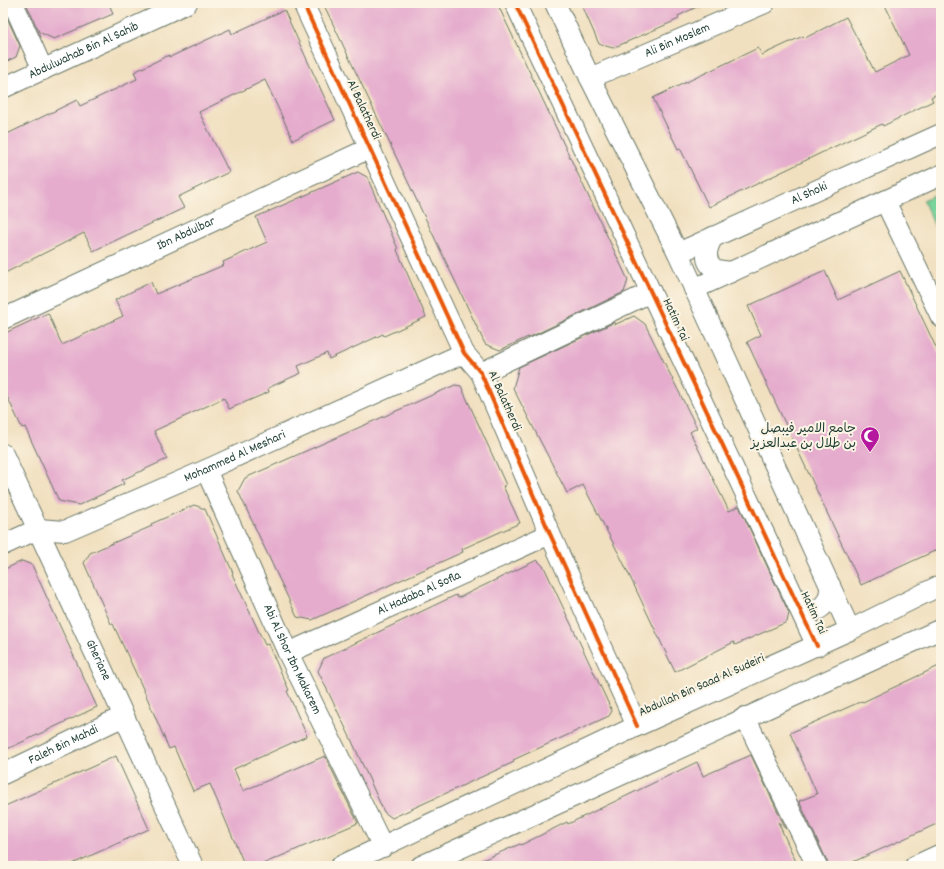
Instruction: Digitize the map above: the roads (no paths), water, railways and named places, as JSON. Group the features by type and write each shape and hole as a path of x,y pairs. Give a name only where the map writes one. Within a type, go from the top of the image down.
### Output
{"street":[{"path":"13,3 43,70"},
{"name":"Abdulwahab Bin Al Sahib","path":"3,88 187,3"},
{"name":"Al Balatherdi","path":"303,3 464,353 481,373 550,534 637,726"},
{"name":"Hatim Tai","path":"515,3 816,646"},
{"name":"Hatim Tai","path":"556,3 590,78 678,253 850,630"},
{"name":"Ali Bin Moslem","path":"590,78 765,3"},
{"name":"Al Shoki","path":"678,253 941,134"},
{"name":"Ibn Abdulbar","path":"3,319 370,148"},
{"path":"694,289 941,175"},
{"path":"885,201 941,317"},
{"path":"713,237 706,252 707,259 715,268 731,272"},
{"path":"481,373 651,292"},
{"name":"Mohammed Al Meshari","path":"38,528 65,531 206,470 464,353"},
{"name":"Gheriane","path":"3,454 193,866"},
{"name":"Abi Al Shor Ibn Makarem","path":"206,470 288,653 383,847"},
{"path":"3,545 38,528"},
{"name":"Al Hadaba Al Sofla","path":"288,653 550,534"},
{"name":"Abdullah Bin Saad Al Sudeiri","path":"340,866 637,726 816,646 941,585"},
{"path":"798,606 807,610 814,610 826,604 829,598 830,586"},
{"path":"421,866 745,717 941,629"},
{"name":"Faleh Bin Mahdi","path":"3,774 124,716"},
{"path":"745,717 817,866"},
{"path":"915,866 941,854"}],"place":[{"name":"جامع الامير فيبصل بن طلال بن عبدالعزيز","path":"870,453"}]}
